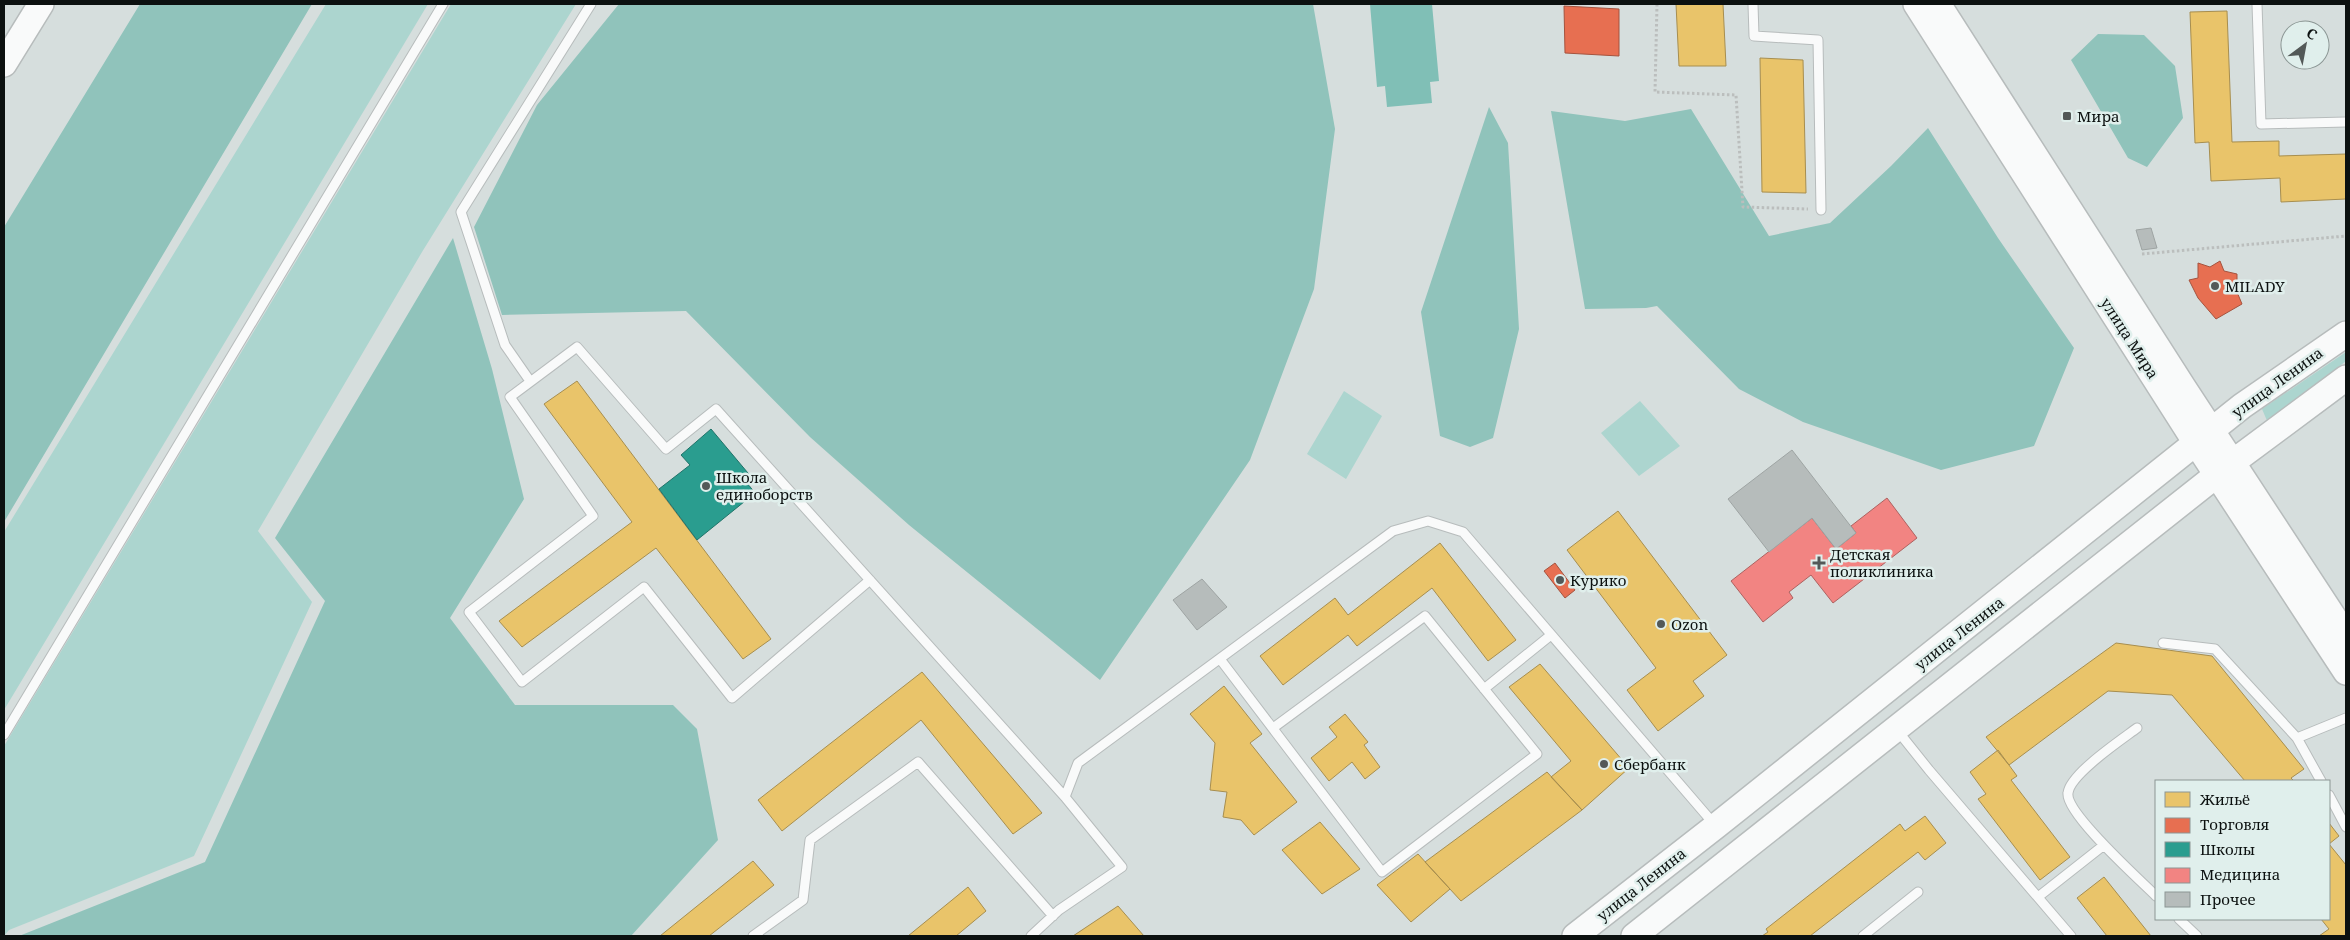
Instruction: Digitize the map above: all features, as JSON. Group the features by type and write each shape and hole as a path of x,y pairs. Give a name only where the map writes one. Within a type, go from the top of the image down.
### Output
{"main road":[{"path":"4,64 41,4"},
{"name":"улица Мира","path":"1924,5 2225,469 2342,654"},
{"name":"улица Ленина","path":"1574,936 1716,826 2242,406 2346,334"},
{"path":"1634,936 2225,469 2346,378"},
{"path":"1716,826 1738,854"}],"lane":[{"path":"4,735 443,4"},
{"path":"530,382 505,345 461,212 591,4"},
{"path":"1753,4 1754,36 1818,40 1822,210"},
{"path":"2258,4 2261,124 2346,122"},
{"path":"870,580 732,698 644,587 522,682 469,612 593,516 510,397 577,347 666,449 716,409 1065,796 1122,867 1053,916 1031,936"},
{"path":"1065,796 1078,762 1393,532 1428,521 1463,532 1716,826"},
{"path":"1220,659 1382,872 1537,754 1425,616 1273,728"},
{"path":"1484,689 1552,635"},
{"path":"2163,644 2215,649 2297,738 2320,780"},
{"path":"2297,738 2346,718"},
{"path":"1896,728 1934,777 2071,936"},
{"path":"2137,728 2075,778 2068,792 2070,806 2104,844 2155,895"},
{"path":"753,936 803,900 810,840 918,762 1053,916"},
{"path":"2330,797 2346,827"},
{"path":"2038,897 2104,844"},
{"path":"1863,936 1918,892"},
{"path":"2180,920 2191,934"}],"path":[{"path":"1657,4 1655,92 1736,95 1743,207 1822,210"},
{"path":"2142,254 2346,236"}],"shaded area":[{"path":"140,4 312,4 4,522 4,227"},
{"path":"326,4 428,4 4,710 4,532"},
{"path":"451,4 576,4 422,252 258,531 312,602 194,856 9,930 4,936 4,746"},
{"path":"619,4 1313,4 1335,129 1314,289 1250,460 1100,680 909,525 810,437 686,311 502,315 474,227 537,105"},
{"path":"1370,4 1432,4 1439,81 1430,82 1432,103 1387,107 1385,86 1377,87"},
{"path":"2098,34 2144,35 2175,66 2183,118 2147,167 2128,158 2071,60"},
{"path":"1489,107 1508,143 1519,329 1493,438 1470,447 1440,436 1421,312"},
{"path":"1691,109 1769,236 1830,223 1891,166 1928,128 1998,238 2074,348 2034,446 1941,470 1803,422 1739,389 1657,306 1646,308 1585,309 1551,111 1625,121"},
{"path":"453,238 492,369 524,499 450,618 515,705 673,705 697,729 718,840 631,936 19,936 205,862 325,601 275,538"},
{"path":"2346,352 2346,361 2268,423 2262,409"},
{"path":"1344,391 1382,416 1346,479 1307,454"},
{"path":"1640,401 1680,446 1639,476 1601,433"}],"building: Жильё":[{"path":"1676,4 1723,4 1726,66 1679,66"},
{"path":"2227,11 2232,142 2279,141 2279,156 2346,154 2346,199 2281,202 2280,178 2211,181 2209,142 2195,143 2190,12"},
{"path":"1760,58 1803,60 1806,193 1762,192"},
{"path":"577,381 771,639 743,659 656,548 522,647 499,621 632,522 544,404"},
{"path":"1618,511 1727,655 1693,681 1704,696 1658,731 1627,690 1656,668 1567,550"},
{"path":"1440,543 1516,640 1488,661 1432,588 1357,646 1348,635 1283,685 1260,656 1335,598 1348,615"},
{"path":"2116,643 2212,656 2304,769 2291,778 2293,780 2244,780 2172,695 2108,691 2009,765 1986,737"},
{"path":"1540,664 1629,768 1582,810 1551,777 1571,761 1509,687"},
{"path":"922,672 1042,813 1013,834 921,720 782,831 758,800"},
{"path":"1224,686 1262,734 1250,743 1297,802 1254,835 1241,820 1223,817 1227,792 1210,790 1215,743 1190,714"},
{"path":"1345,714 1368,742 1364,745 1380,767 1365,779 1352,762 1329,781 1311,758 1337,737 1329,727"},
{"path":"1998,750 2017,776 2011,780 2070,857 2040,880 1978,799 1986,794 1970,772"},
{"path":"1547,772 1582,810 1461,901 1425,862"},
{"path":"1925,816 1946,843 1925,860 1918,852 1810,936 1762,936 1768,932 1766,929 1900,824 1905,831"},
{"path":"1320,822 1360,869 1322,894 1282,850"},
{"path":"2330,824 2339,836 2330,843"},
{"path":"2330,845 2346,865 2346,936 2319,936 2329,929 2322,920 2330,920"},
{"path":"1418,854 1450,889 1411,922 1377,885"},
{"path":"753,861 774,885 709,936 660,936"},
{"path":"2104,877 2151,936 2107,936 2077,898"},
{"path":"968,887 986,911 956,936 908,936"},
{"path":"1118,906 1144,936 1073,936"}],"building: Торговля":[{"path":"1564,6 1619,9 1619,56 1565,53"},
{"name":"МILADY","path":"2220,261 2224,271 2237,274 2237,292 2242,304 2216,319 2198,298 2189,280 2198,278 2198,263 2210,267"},
{"name":"Курико","path":"1555,563 1575,590 1565,598 1544,571"}],"building: Школы":[{"name":"Школа единоборств","path":"711,429 753,479 747,483 755,493 697,540 659,489 690,465 681,455"}],"building: Медицина":[{"name":"Детская поликлиника","path":"1887,498 1917,538 1833,603 1811,575 1789,592 1793,598 1763,622 1731,581 1812,518 1836,549 1856,533 1851,526"}],"building: Прочее":[{"path":"2151,228 2157,248 2142,250 2136,230"},
{"path":"1792,450 1856,533 1836,549 1812,518 1769,552 1728,499"},
{"path":"1202,579 1227,607 1197,630 1173,600"}],"place":[{"name":"Мира","path":"2067,116"},
{"name":"МILADY","path":"2215,286"},
{"name":"Школа единоборств","path":"706,486"},
{"name":"Детская поликлиника","path":"1819,563"},
{"name":"Курико","path":"1560,580"},
{"name":"Ozon","path":"1661,624"},
{"name":"Сбербанк","path":"1604,764"}]}
